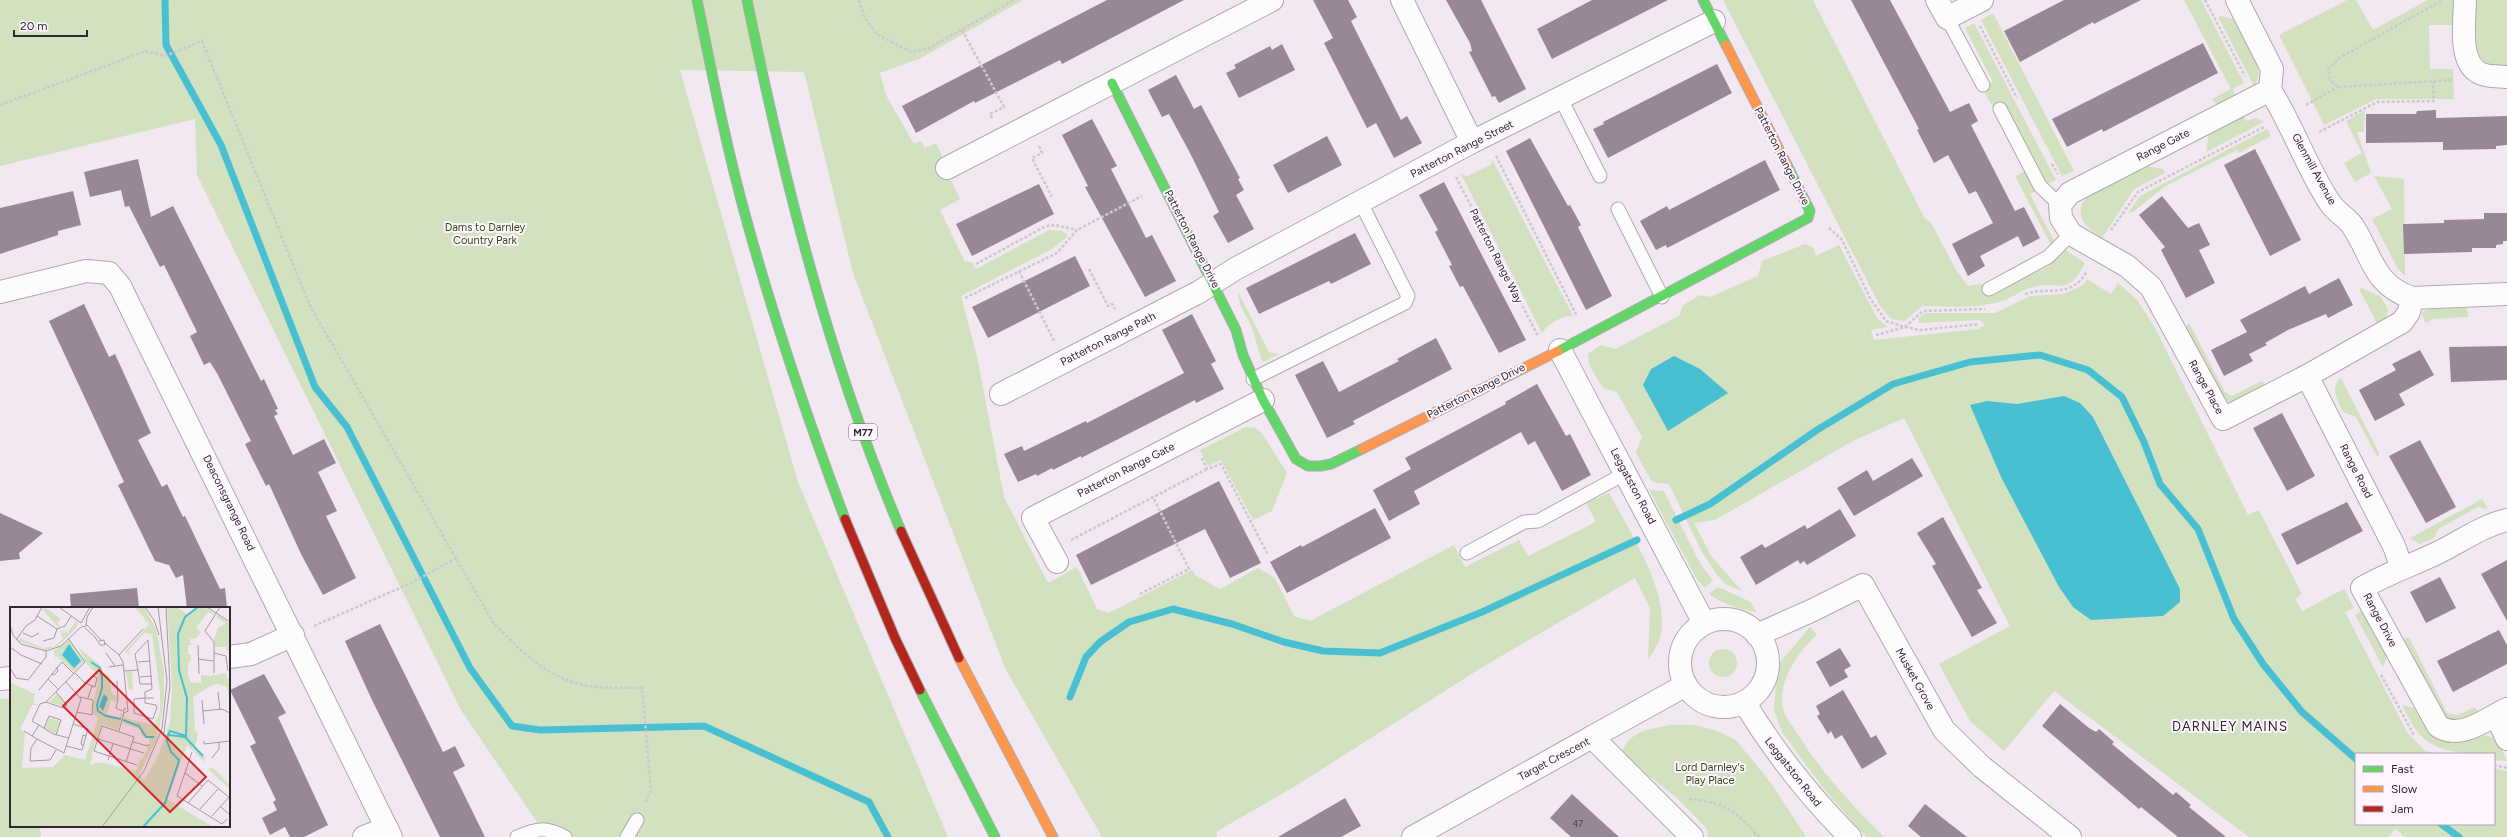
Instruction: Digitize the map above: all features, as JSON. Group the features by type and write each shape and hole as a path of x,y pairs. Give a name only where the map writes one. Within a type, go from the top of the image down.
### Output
{"main road":[{"path":"698,0 711,76 743,204 780,336 802,403 881,609 933,719 995,837"},
{"name":"M77","path":"747,0 762,80 803,247 862,430 908,548 954,648 1053,837"},
{"name":"Patterton Range Drive","path":"1112,83 1236,330 1253,379 1263,400 1296,459 1304,465 1316,468 1331,464 1553,353 1586,334 1662,297 1804,222 1810,211 1703,0"}],"street":[{"path":"947,168 1272,0"},
{"path":"1402,0 1479,139"},
{"path":"1942,9 1982,0"},
{"path":"2237,0 2272,69 2263,94"},
{"path":"2465,0 2466,51 2470,64 2483,75 2507,77"},
{"name":"Patterton Range Street","path":"1213,282 1360,201 1479,139 1714,21"},
{"name":"Glenmill Avenue","path":"2263,94 2285,116 2331,204 2352,225 2371,265 2387,285 2398,293 2412,298 2507,294"},
{"name":"Range Gate","path":"2060,205 2070,193 2263,94"},
{"name":"Range Place","path":"2060,205 2061,218 2071,234 2127,266 2151,287 2223,419 2306,376 2402,322 2409,312 2412,298"},
{"name":"Deaconsgrange Road","path":"0,292 86,271 109,273 120,286 293,635 389,833"},
{"name":"Patterton Range Path","path":"1001,394 1199,292 1213,282"},
{"name":"Leggatston Road","path":"1553,353 1626,473 1704,623"},
{"name":"Range Road","path":"2306,376 2394,546 2402,568"},
{"name":"Patterton Range Gate","path":"1054,556 1033,518 1263,400"},
{"name":"Range Drive","path":"2501,712 2472,727 2456,732 2445,731 2438,726 2362,588 2402,568 2435,554 2493,523 2507,520"},
{"name":"Musket Grove","path":"1758,634 1813,610 1863,584 1944,730 1982,767 2070,837"},
{"path":"1718,619 1733,620 1746,625 1758,634 1765,648 1768,664 1760,686 1756,692 1744,702 1731,706 1718,706 1705,702 1694,695 1686,685 1680,671 1680,657 1684,643 1693,631 1704,623 1718,619"},
{"path":"230,657 251,654 293,635"},
{"path":"0,679 10,678"},
{"path":"1592,737 1686,685"},
{"name":"Leggatston Road","path":"1744,702 1770,744 1831,818 1850,837"},
{"path":"2501,712 2507,739"},
{"name":"Target Crescent","path":"1413,837 1592,737 1692,837"},
{"path":"364,837 389,833"}],"lane":[{"path":"1942,9 1983,85"},
{"path":"1561,99 1600,176"},
{"path":"2000,109 2040,186 2060,205"},
{"path":"1253,379 1405,303 1408,296 1360,201"},
{"path":"1618,209 1662,297"},
{"path":"1989,289 2048,257 2071,234"},
{"path":"1467,553 1524,522 1538,521 1626,473"},
{"path":"627,837 637,820"},
{"path":"517,837 531,831 550,829 566,837"}],"path":[{"path":"859,0 864,16 876,34 910,52 929,48 1014,0"},
{"path":"2206,0 2263,94"},
{"path":"2338,87 2330,80 2328,69 2339,58 2442,0"},
{"path":"962,30 1004,107 990,114 1003,139"},
{"path":"0,105 146,51 165,56 202,41 310,306 494,624 528,658 550,673 584,685 642,688 651,790 637,820"},
{"path":"2020,296 2026,293 2064,290 2081,282 2097,249 2138,192 2338,87 2433,81 2483,75"},
{"path":"2299,143 2377,102 2434,101 2433,81"},
{"path":"1029,126 1042,153 1032,158 1052,197"},
{"path":"1479,139 1586,334"},
{"name":"Patterton Range Way","path":"1446,157 1553,353"},
{"path":"965,298 1056,253 1077,230 1164,184"},
{"path":"1810,211 1842,240 1870,298 1886,321 1905,328 1920,330 1979,324"},
{"path":"976,264 1046,226 1056,225 1077,230"},
{"path":"1089,269 1108,306 1112,304 1126,330"},
{"path":"1019,272 1065,361"},
{"path":"1876,335 1905,328 1923,310 1990,309"},
{"path":"1191,437 1207,469"},
{"path":"1054,556 1153,497 1207,469 1221,464 1268,555"},
{"path":"1140,594 1189,569 1153,497"},
{"path":"293,635 411,583 457,558"},
{"path":"2495,764 2507,768"},
{"path":"1667,812 1677,798 1712,801 1740,816 1759,837"}],"green space":[{"name":"Dams to Darnley Country Park","path":"0,0 1023,0 921,58 880,73 886,95 914,144 921,141 925,148 936,143 942,156 937,165 943,177 950,178 960,199 940,210 965,262 972,262 976,269 1049,230 1062,231 1067,234 1067,237 1052,249 961,296 977,356 1004,497 1048,583 1077,567 1097,609 1109,613 1192,570 1195,575 1220,589 1258,568 1275,578 1294,616 1310,621 1454,545 1465,567 1519,540 1528,556 1596,522 1586,503 1609,493 1637,543 1654,580 1662,617 1660,638 1648,660 1650,608 1635,578 1481,668 1297,785 1216,832 1217,837 1102,837 1005,668 853,273 804,72 680,70 798,482 948,837 547,837 461,710 197,175 195,119 0,166"},
{"path":"1723,0 1813,0 1925,219 1930,221 1956,270 1968,286 1982,284 1989,295 2049,266 2064,249 2085,263 2079,274 2073,281 2063,286 2042,285 2032,287 1999,302 1980,306 1922,306 1905,321 1891,319 1880,306"},
{"path":"2184,0 2201,0 2244,83 2233,89 2235,96 2218,105 2212,99 2231,89"},
{"path":"2347,0 2356,0 2373,30 2428,0 2454,0 2452,25 2429,25 2430,69 2453,69 2454,99 2376,99 2324,125 2279,35"},
{"path":"2475,0 2507,0 2507,66 2491,64 2477,56"},
{"path":"1993,13 2074,171 2062,176 1981,20"},
{"path":"2221,16 2233,19 2248,43 2258,71 2258,79 2254,86 2218,17"},
{"path":"1974,23 2056,180 2047,184 2004,103 1993,108 1982,88 1993,82 1965,28"},
{"path":"2365,110 2364,132 2357,132 2371,173 2355,182 2344,163 2362,153 2346,121"},
{"path":"2243,115 2246,121 2256,118 2264,122 2206,152 2209,133"},
{"path":"2267,129 2271,136 2239,153 2237,150 2164,187 2133,212 2128,213 2140,196"},
{"path":"1492,159 1573,316 1565,317 1556,321 1548,326 1542,333 1461,174 1467,176 1492,164"},
{"path":"2146,166 2163,169 2165,173 2134,189 2102,238 2096,234 2086,225 2083,220 2081,208 2083,202 2088,196"},
{"path":"2025,171 2036,191 2030,194 2054,241 2051,245 2015,176"},
{"path":"2374,176 2404,179 2405,276 2397,267 2372,219 2392,209"},
{"path":"1805,244 1813,247 1816,256 1839,245 1877,318 1888,327 1871,330 1874,340 1978,329 1985,325 1980,320 1918,323 1919,318 1925,313 1995,313 2030,296 2064,294 2083,285 2087,279 2111,294 2118,283 2137,300 2154,326 2248,515 2259,510 2302,594 2295,599 2302,611 2344,589 2354,608 2345,612 2407,732 2425,751 2434,753 2355,753 2355,825 2495,825 2495,768 2507,771 2507,837 2405,837 2395,829 2389,837 2249,837 2054,691 2004,751 1970,721 1939,664 2010,626 1904,418 1853,441 1715,520 1694,523 1712,557 1742,591 1725,584 1702,552 1669,484 1652,482 1636,453 1642,437 1617,392 1603,388 1589,365 1588,354 1601,345 1615,349 1679,316 1683,305 1700,295 1710,297 1758,276 1762,261"},
{"path":"2361,288 2380,296 2388,309 2386,321 2379,327 2359,289"},
{"path":"1238,292 1269,352 1279,354 1263,362 1251,326 1239,301"},
{"path":"2466,306 2469,317 2433,319 2425,323 2422,312 2434,307"},
{"path":"2189,323 2225,392 2232,396 2262,381 2265,386 2232,402 2225,401 2185,328"},
{"path":"2341,378 2379,453 2378,458 2356,417 2343,412 2335,390 2337,382"},
{"path":"1246,427 1256,428 1261,432 1287,473 1272,511 1253,520 1221,460 1208,466 1200,450"},
{"path":"1649,490 1664,491 1701,565 1713,581 1704,588 1695,576"},
{"path":"2482,499 2488,509 2478,507 2438,529 2434,538 2420,544 2410,538"},
{"path":"1718,587 1751,602 1756,612 1731,606 1719,601 1709,594"},
{"path":"2363,610 2387,656 2383,667 2355,615"},
{"path":"1810,627 1817,635 1796,659 1785,680 1782,702 1785,715 1827,775 1884,837 1866,837 1824,789 1782,732 1774,710 1777,666"},
{"path":"2409,637 2447,713 2458,715 2475,707 2478,712 2459,720 2446,720 2402,640"},
{"path":"1723,649 1733,653 1737,663 1733,673 1723,677 1713,673 1709,663 1713,653"},
{"path":"10,698 10,827 40,827 41,837 0,837 0,699"},
{"path":"2402,705 2414,708 2427,730 2452,744 2475,736 2487,736 2492,738 2497,741 2507,761 2495,760 2495,753 2454,752 2435,746 2426,741 2412,724"},
{"name":"Lord Darnley's Play Place","path":"1672,725 1694,725 1715,730 1736,740 1771,783 1806,837 1708,837 1707,829 1677,798 1653,779 1638,771 1621,755 1628,741 1640,732"}],"water":[{"path":"1674,356 1700,369 1728,393 1668,431 1643,385 1651,369"},
{"path":"2064,396 2080,403 2093,417 2180,589 2180,602 2163,616 2091,620 2073,607 2059,587 2001,477 1970,405 1987,401 2017,404"}],"building":[{"path":"1107,0 1184,0 1062,64 1060,60 975,103 974,101 916,133 902,106"},
{"path":"1313,0 1348,0 1357,17 1351,21 1401,120 1407,116 1422,143 1394,158 1376,123 1367,128 1324,43 1333,38"},
{"path":"1446,0 1481,0 1526,89 1499,103 1495,96 1492,97 1469,52 1472,51 1470,43"},
{"path":"1592,0 1668,0 1552,59 1537,29"},
{"path":"1851,0 1890,0 1950,112 1969,103 1978,121 1971,125 2015,211 2024,207 2040,238 2023,247 2018,236 1980,256 1985,266 1968,276 1952,244 1993,223 1976,191 1969,194 1948,155 1934,163 1917,130 1919,129"},
{"path":"2064,0 2141,0 2094,24 2093,22 2020,62 2004,31"},
{"path":"2203,43 2218,73 2103,132 2102,129 2067,147 2052,119"},
{"path":"1282,44 1295,70 1239,98 1226,73 1236,68 1234,65 1270,46 1272,50"},
{"path":"1717,64 1732,93 1608,158 1593,129 1604,124 1603,122"},
{"path":"1176,75 1194,109 1201,105 1240,178 1238,179 1244,190 1236,195 1254,229 1228,243 1213,216 1219,212 1190,153 1169,114 1162,117 1148,90"},
{"path":"2436,110 2436,118 2507,116 2507,145 2496,146 2496,149 2443,150 2443,142 2366,143 2366,114 2416,114 2417,111"},
{"path":"1092,119 1117,166 1111,169 1146,238 1152,235 1176,281 1145,297 1085,187 1088,186 1062,135"},
{"path":"1327,136 1342,165 1288,193 1273,165"},
{"path":"1530,138 1568,206 1570,205 1581,225 1578,227 1612,296 1586,310 1506,151"},
{"path":"2255,149 2301,240 2270,256 2224,165"},
{"path":"138,159 151,217 173,206 261,381 264,379 278,409 275,410 278,414 274,416 293,455 324,439 336,463 318,472 337,511 326,516 356,578 323,595 301,554 269,484 266,486 245,444 251,441 218,375 210,362 204,365 190,336 197,332 164,265 160,267 129,206 125,207 121,190 90,197 84,172"},
{"path":"1765,160 1780,190 1667,248 1666,245 1656,250 1640,221 1667,206 1669,210"},
{"path":"1444,182 1526,340 1499,353 1463,286 1460,287 1449,266 1452,265 1435,232 1438,230 1419,195"},
{"path":"1039,184 1054,214 972,256 956,224"},
{"path":"73,191 81,225 58,231 58,235 0,254 0,208"},
{"path":"2162,196 2188,228 2199,223 2210,245 2199,250 2215,283 2186,298 2161,250 2165,247 2139,215"},
{"path":"2484,213 2507,213 2507,241 2503,241 2503,244 2496,245 2496,248 2472,248 2472,252 2404,254 2403,224 2444,223 2444,220 2484,219"},
{"path":"1355,233 1371,264 1331,284 1329,281 1259,314 1246,288"},
{"path":"1075,256 1090,286 988,338 972,307"},
{"path":"2339,278 2353,305 2328,318 2326,314 2288,330 2265,343 2267,345 2249,354 2253,361 2224,376 2211,350 2247,332 2240,320 2305,286 2309,294"},
{"path":"84,304 109,357 115,354 151,433 138,440 162,487 167,484 183,517 185,516 220,589 225,588 227,607 187,607 183,575 176,578 169,565 155,561 118,485 124,482 49,321"},
{"path":"1192,314 1216,361 1211,364 1224,389 1196,403 1195,400 1081,458 1081,456 1053,470 1052,468 1037,476 1036,474 1018,482 1004,454 1022,446 1024,451 1086,421 1087,423 1184,373 1162,330"},
{"path":"1436,338 1452,369 1353,421 1355,424 1327,438 1295,375 1323,361 1339,392 1399,361 1397,359"},
{"path":"2507,346 2507,380 2451,382 2449,347"},
{"path":"2420,350 2434,375 2399,394 2405,405 2375,421 2359,390 2396,370 2392,364"},
{"path":"1537,384 1566,436 1570,434 1591,475 1562,491 1535,441 1528,445 1521,432 1414,491 1420,504 1389,521 1373,490 1411,469 1405,458 1506,404 1505,402"},
{"path":"2282,413 2315,476 2287,491 2253,428"},
{"path":"2420,440 2456,507 2426,523 2389,456"},
{"path":"1912,458 1923,476 1854,516 1837,488 1867,470 1873,481"},
{"path":"1219,481 1261,563 1230,578 1205,529 1091,585 1076,555"},
{"path":"2347,502 2363,531 2297,565 2281,534"},
{"path":"1375,508 1391,538 1287,593 1270,562 1301,545 1302,547"},
{"path":"1840,509 1856,536 1807,565 1804,561 1800,564 1798,560 1756,585 1740,557 1762,544 1765,548 1805,525 1807,529"},
{"path":"0,513 43,533 19,553 20,559 0,561"},
{"path":"1943,517 1982,588 1977,590 1997,623 1972,637 1932,566 1936,564 1917,533"},
{"path":"2507,560 2507,621 2481,574"},
{"path":"2440,577 2456,608 2426,623 2410,592"},
{"path":"137,588 139,607 71,607 70,594"},
{"path":"380,624 443,752 455,746 465,766 453,772 485,837 440,837 372,700 345,641"},
{"path":"2499,630 2507,645 2507,664 2453,692 2437,661"},
{"path":"1840,648 1851,666 1844,670 1848,677 1830,687 1816,662"},
{"path":"264,674 286,713 278,717 328,825 304,837 290,837 285,827 270,835 262,818 277,810 273,802 276,800 250,746 256,743 230,690"},
{"path":"1843,690 1871,738 1876,735 1887,754 1862,769 1842,735 1835,739 1831,731 1828,734 1817,716 1820,714 1816,706"},
{"path":"2060,704 2089,728 2096,732 2099,729 2114,742 2112,744 2173,795 2176,792 2191,805 2189,807 2226,837 2178,837 2141,807 2139,809 2042,726"},
{"path":"1572,794 1619,837 1571,837 1550,818"},
{"path":"1345,798 1361,826 1341,837 1278,837"},
{"path":"1925,804 1967,837 1921,837 1908,826"}],"waterway":[{"path":"165,0 166,45 221,145 315,387 347,427 470,668 512,726 540,730 704,726 869,802 888,837"},
{"path":"1676,520 1710,504 1817,430 1893,384 1970,362 2040,355 2088,370 2122,397 2144,442 2160,484 2198,529 2234,619 2263,664 2302,712 2355,758"},
{"path":"1070,697 1086,657 1100,642 1129,622 1173,609 1232,624 1284,642 1323,651 1380,653 1482,612 1637,540"},
{"path":"2442,825 2459,837"}],"traffic: fast":[{"path":"697,0 726,137 757,256 792,370 845,519"},
{"path":"747,0 761,68 793,203 830,336 875,467 901,531"},
{"path":"1703,0 1726,45"},
{"path":"1112,83 1236,330 1243,355 1263,400 1296,459 1308,466 1321,466 1331,464 1362,449"},
{"path":"1558,351 1808,218 1810,211 1787,165"},
{"path":"920,690 995,837"}],"traffic: slow":[{"path":"1726,45 1787,165"},
{"path":"1362,449 1558,351"},
{"path":"959,658 1053,837"}],"traffic: jam":[{"path":"845,519 895,638 920,690"},
{"path":"901,531 959,658"}],"district":[{"name":"DARNLEY MAINS","path":"2230,726"}]}
